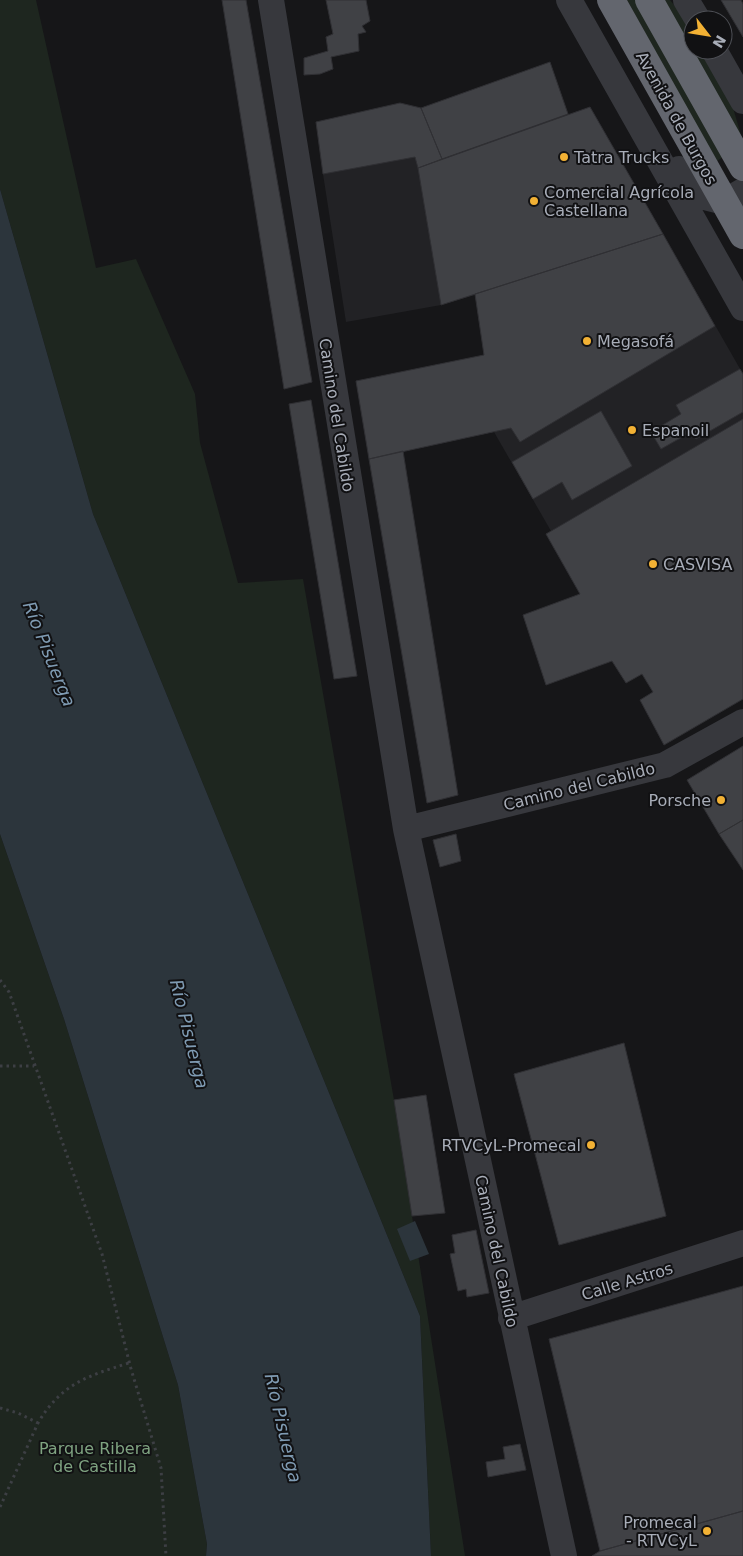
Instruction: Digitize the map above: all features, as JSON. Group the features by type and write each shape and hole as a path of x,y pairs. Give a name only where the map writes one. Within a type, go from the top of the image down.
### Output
{"highway":[{"name":"Avenida de Burgos","path":"612,0 734,197 743,235"},
{"name":"Avenida de Burgos","path":"649,0 743,167"}],"street":[{"name":"Camino del Cabildo","path":"271,0 406,829 564,1556"},
{"path":"570,0 626,79 696,195 734,197"},
{"path":"570,0 743,308"},
{"path":"720,60 743,101"},
{"path":"729,76 743,112"},
{"name":"Camino del Cabildo","path":"406,829 665,764 743,722"},
{"name":"Calle Astros","path":"511,1318 743,1243"}],"path":[{"path":"0,980 9,992 102,1254 129,1364 161,1468 166,1556"},
{"path":"0,1066 34,1066"},
{"path":"0,1507 45,1411 64,1390 90,1376 129,1364"},
{"path":"0,1408 18,1413 38,1423"}],"shaded area":[{"path":"590,107 743,374 743,419 551,531 494,432 369,459 356,381 484,355 475,295 441,305 346,322 323,174 415,157 418,168"}],"green space":[{"path":"0,0 36,0 96,268 136,259 195,394 200,443 238,583 303,579 394,1100 465,1556 431,1556 420,1316 93,514 0,189"},
{"path":"627,0 637,0 724,156 716,162"},
{"path":"664,0 670,0 683,16 683,34"},
{"path":"697,60 712,60 729,94 743,142"},
{"name":"Parque Ribera de Castilla","path":"0,834 64,1019 178,1385 207,1544 206,1556 0,1556"}],"water":[{"name":"Río Pisuerga","path":"0,189 93,514 420,1316 431,1556 206,1556 207,1544 178,1385 64,1019 0,834"},
{"path":"415,1221 429,1254 410,1261 397,1229"}],"building":[{"path":"222,0 246,0 312,382 284,389"},
{"path":"326,0 366,0 370,21 362,26 366,32 358,34 359,51 331,57 333,69 320,74 304,75 304,58 328,51 326,37 333,34"},
{"path":"721,0 741,0 743,4 743,37 733,20 733,10 727,10"},
{"path":"550,62 568,114 442,159 421,108"},
{"path":"400,103 421,108 442,159 418,168 415,157 323,174 316,122"},
{"name":"Comercial Agrícola Castellana","path":"590,107 663,234 441,305 418,168"},
{"name":"Megasofá","path":"663,234 715,326 520,442 511,428 369,459 356,381 484,355 475,294"},
{"path":"740,369 743,374 743,412 696,439 691,432 661,449 651,432 681,414 676,405"},
{"path":"311,400 357,676 334,679 289,404"},
{"path":"601,411 632,466 572,500 562,482 533,499 512,462"},
{"name":"CASVISA","path":"743,419 743,699 664,745 640,700 653,692 642,674 626,683 612,661 546,685 523,615 580,594 546,534"},
{"path":"403,451 458,795 427,803 369,459"},
{"name":"Porsche","path":"743,746 743,820 719,834 687,780"},
{"path":"743,820 743,870 719,834"},
{"path":"456,834 461,861 440,867 433,840"},
{"name":"RTVCyL-Promecal","path":"624,1043 666,1216 559,1245 514,1074"},
{"path":"426,1095 445,1213 412,1216 394,1100"},
{"path":"476,1230 489,1293 467,1297 466,1289 458,1291 450,1254 455,1253 452,1235"},
{"path":"743,1286 743,1511 600,1551 549,1339"},
{"path":"520,1444 526,1470 488,1477 486,1462 505,1459 503,1447"},
{"name":"Promecal - RTVCyL","path":"743,1511 743,1556 592,1556 600,1551"}],"place":[{"name":"Tatra Trucks","path":"564,157"},
{"name":"Comercial Agrícola Castellana","path":"534,201"},
{"name":"Megasofá","path":"587,341"},
{"name":"Espanoil","path":"632,430"},
{"name":"CASVISA","path":"653,564"},
{"name":"Porsche","path":"721,800"},
{"name":"RTVCyL-Promecal","path":"591,1145"},
{"name":"Promecal - RTVCyL","path":"707,1531"}]}
